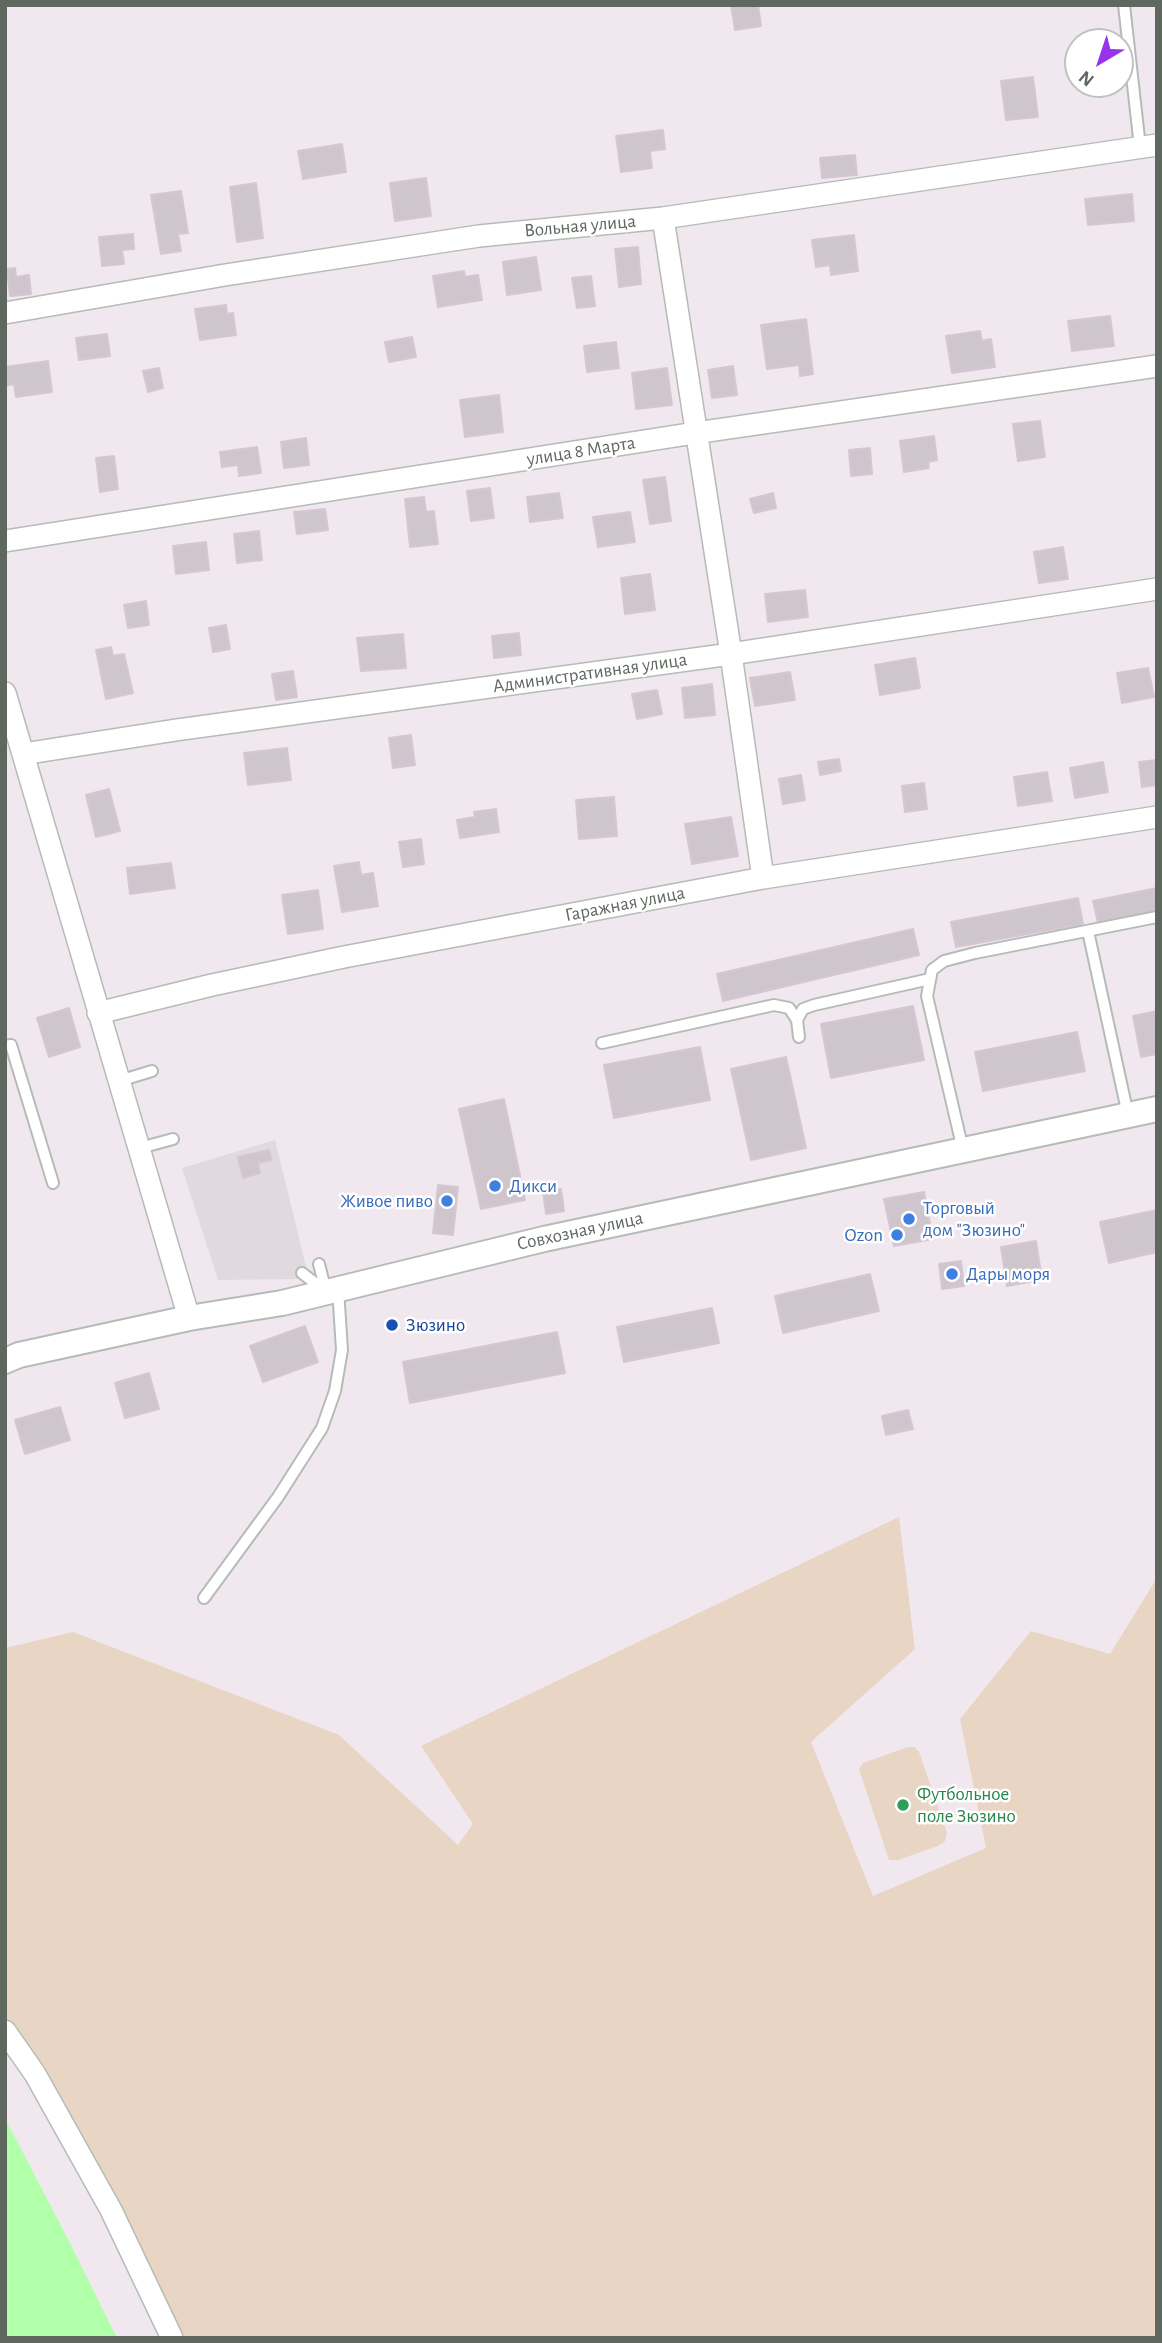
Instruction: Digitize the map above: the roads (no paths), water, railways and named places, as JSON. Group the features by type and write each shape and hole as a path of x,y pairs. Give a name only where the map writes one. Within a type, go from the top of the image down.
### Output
{"street":[{"name":"Вольная улица","path":"5,313 225,275 479,236 663,218 1148,146"},
{"path":"663,218 764,878"},
{"name":"улица 8 Марта","path":"5,541 695,433 1157,366"},
{"name":"Административная улица","path":"23,754 176,730 731,654 1157,589"},
{"path":"5,693 189,1318"},
{"name":"Гаражная улица","path":"98,1013 344,957 764,878 1157,817"},
{"name":"Совхозная улица","path":"5,1361 19,1355 189,1318 282,1303 544,1238 1157,1109"},
{"path":"5,2031 36,2074 111,2210 173,2338"}],"lane":[{"path":"1124,5 1148,146"},
{"path":"963,1150 927,996 932,970 944,961 1157,917"},
{"path":"1088,930 1128,1115"},
{"path":"797,1020 803,1009 814,1005 930,979"},
{"path":"602,1043 774,1005 789,1008 797,1020 799,1037"},
{"path":"5,1046 11,1045 53,1183"},
{"path":"119,1081 152,1071"},
{"path":"140,1148 173,1139"},
{"path":"204,1598 278,1497 322,1428 335,1391 342,1350 332,1290 319,1264"},
{"path":"302,1273 332,1290"}],"place":[{"name":"Дикси","path":"495,1186"},
{"name":"Живое пиво","path":"447,1201"},
{"name":"Торговый дом \"Зюзино\"","path":"909,1219"},
{"name":"Ozon","path":"897,1235"},
{"name":"Дары моря","path":"952,1274"},
{"name":"Зюзино","path":"392,1325"},
{"name":"Футбольное поле Зюзино","path":"903,1805"}]}
